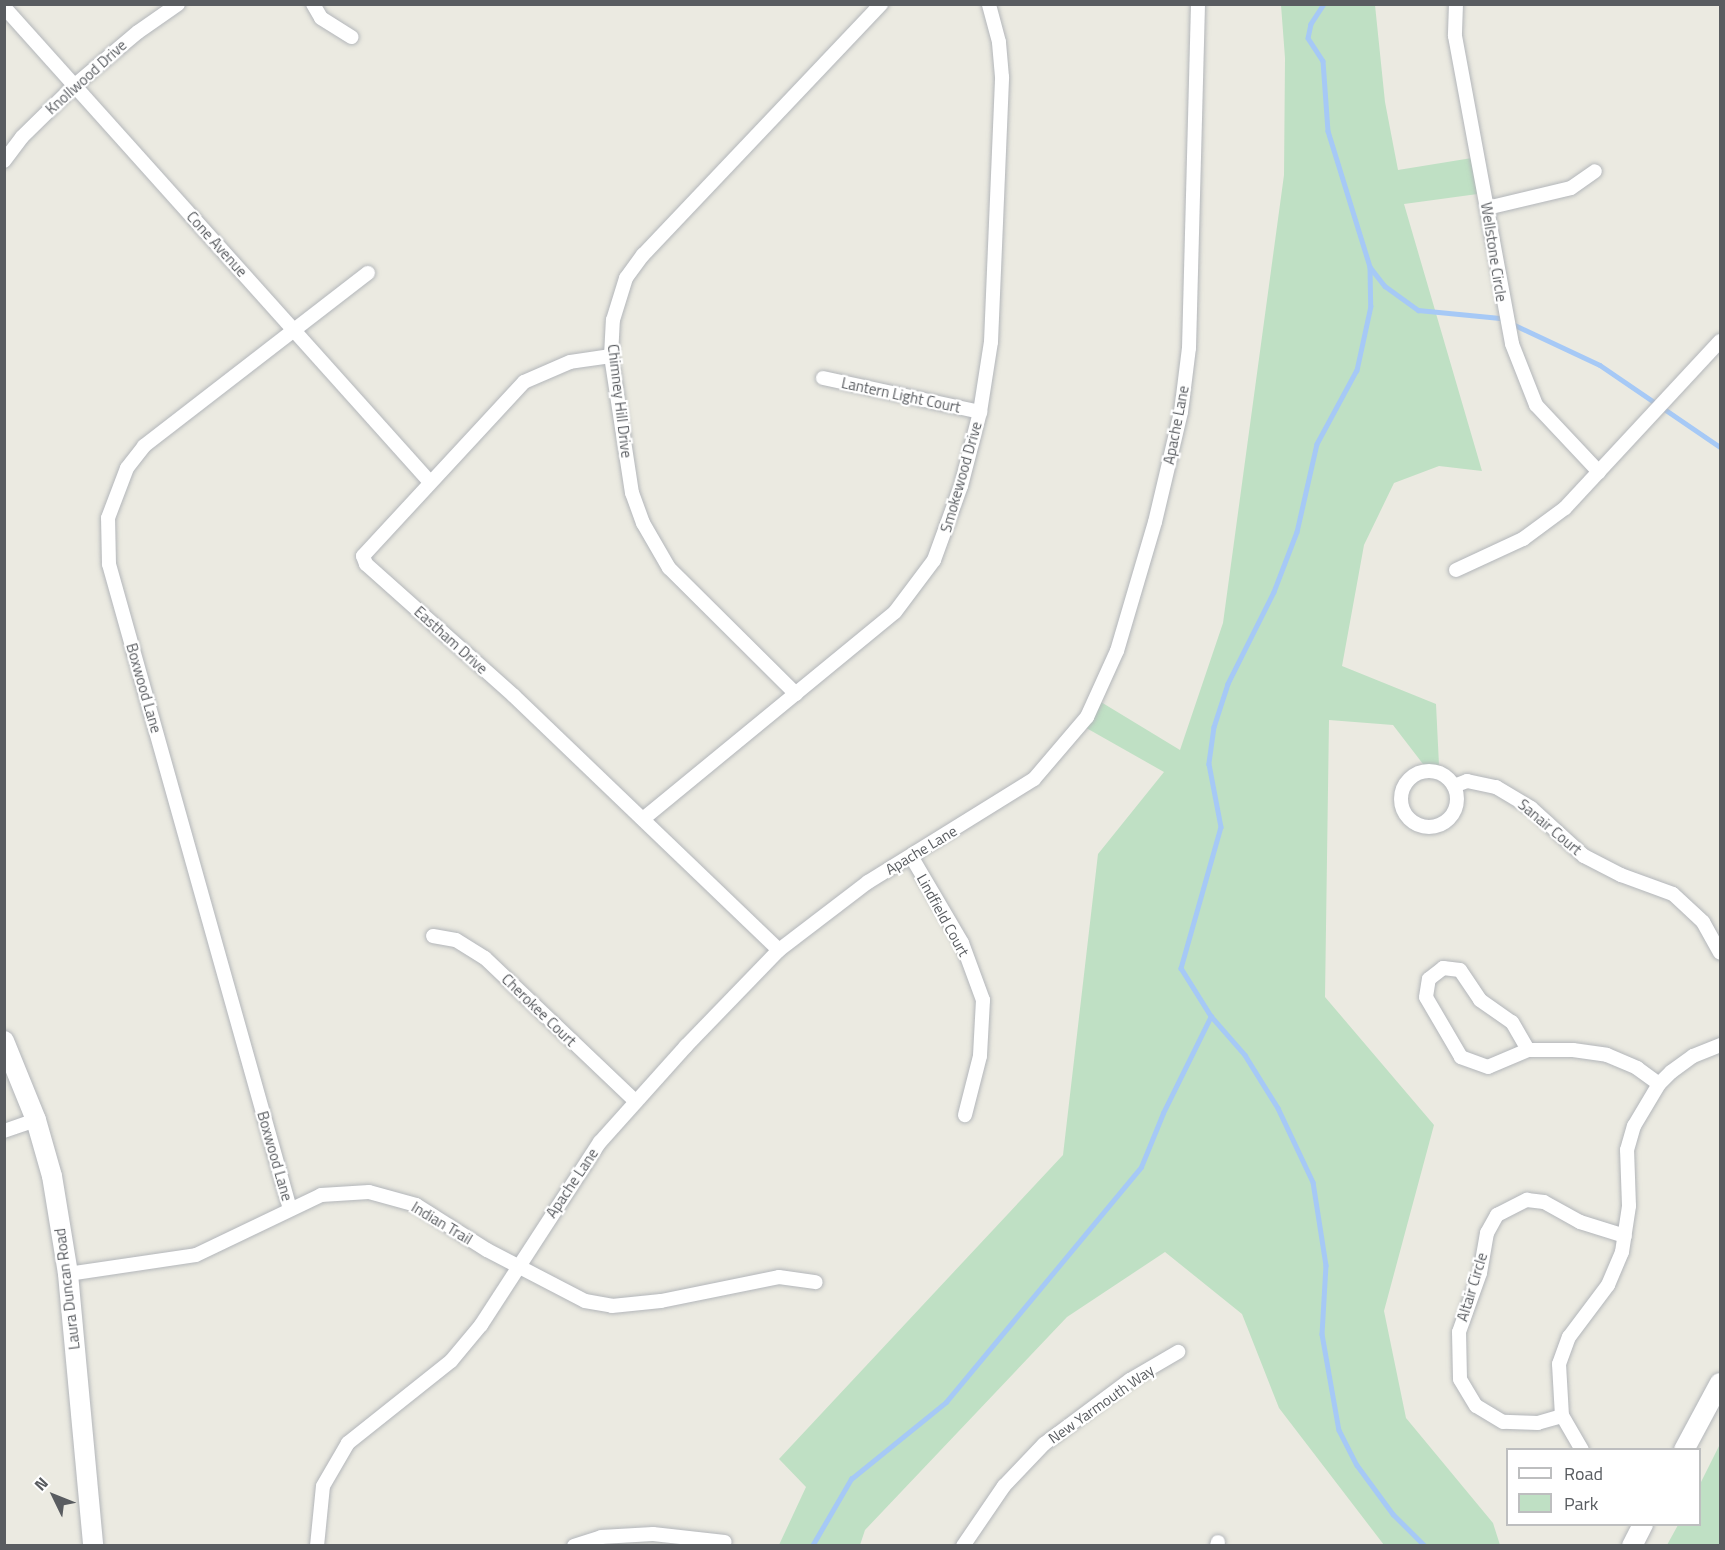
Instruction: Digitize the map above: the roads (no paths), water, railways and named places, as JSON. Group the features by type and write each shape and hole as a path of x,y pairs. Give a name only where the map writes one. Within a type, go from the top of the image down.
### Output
{"street":[{"name":"Knollwood Drive","path":"4,162 22,137 75,85 138,32 178,4"},
{"path":"313,4 321,18 352,37"},
{"name":"Chimney Hill Drive","path":"796,694 693,594 654,546 632,493 612,356 618,296 643,255 881,4"},
{"name":"Smokewood Drive","path":"643,819 895,612 925,575 949,525 980,412 992,323 1002,77 999,42 989,4"},
{"name":"Apache Lane","path":"316,1545 318,1507 333,1463 365,1426 451,1361 481,1325 600,1142 635,1101 779,950 826,911 910,856 1010,796 1047,766 1087,717 1117,651 1155,522 1183,401 1189,348 1198,4"},
{"name":"Wellstone Circle","path":"1456,4 1455,36 1506,325 1527,387 1556,429 1599,472"},
{"name":"Cone Avenue","path":"4,7 429,481"},
{"path":"1487,208 1571,188 1595,171"},
{"name":"Boxwood Lane","path":"290,1209 109,564 107,542 116,490 144,446 368,273"},
{"path":"1456,570 1530,534 1565,508 1720,341"},
{"name":"Eastham Drive","path":"612,356 570,362 524,382 369,545 363,556 366,564 514,696 779,950"},
{"name":"Lantern Light Court","path":"823,378 980,412"},
{"path":"1434,771 1454,786 1457,803 1441,825 1415,825 1403,812 1400,794 1417,773 1434,771"},
{"name":"Sanair Court","path":"1454,786 1467,781 1496,787 1531,808 1584,856 1621,875 1673,894 1695,912 1720,953"},
{"name":"Lindfield Court","path":"910,856 962,943 983,1000 980,1056 965,1115"},
{"name":"Cherokee Court","path":"434,936 456,940 485,958 635,1101"},
{"path":"1528,1050 1512,1022 1480,1000 1460,970 1443,968 1429,979 1426,997 1446,1027 1454,1048 1469,1062 1488,1067 1528,1050 1573,1050 1607,1055 1637,1068 1659,1084"},
{"name":"Laura Duncan Road","path":"4,1041 36,1120 52,1176 68,1274 93,1545"},
{"path":"1581,1448 1562,1416 1558,1377 1564,1348 1608,1286 1617,1268 1625,1236 1627,1150 1634,1126 1659,1084 1694,1056 1720,1045"},
{"path":"4,1131 36,1120"},
{"name":"Indian Trail","path":"68,1274 196,1255 228,1244 290,1209 333,1194 369,1192 416,1205 518,1268 585,1301 612,1306 661,1301 779,1277 816,1282"},
{"name":"Altair Circle","path":"1562,1416 1532,1424 1503,1422 1476,1406 1460,1379 1459,1332 1479,1273 1487,1233 1497,1215 1527,1200 1544,1202 1580,1222 1625,1236"},
{"name":"New Yarmouth Way","path":"963,1545 1004,1486 1044,1444 1130,1380 1178,1352"},
{"path":"1685,1448 1720,1383"},
{"path":"1632,1545 1642,1526"},
{"path":"574,1545 601,1537 653,1534 725,1542"}],"waterway":[{"path":"1324,4 1311,24 1308,38 1323,61 1328,131 1370,267 1371,306 1357,370 1317,444 1297,532 1274,592 1228,684 1214,727 1209,764 1221,827 1181,968 1211,1016 1245,1055 1278,1108 1313,1182 1326,1265 1322,1334 1339,1430 1357,1465 1393,1514 1425,1546"},
{"path":"1370,267 1385,286 1418,310 1500,318 1600,365 1720,447"},
{"path":"812,1546 851,1479 946,1402 1141,1167 1163,1113 1211,1016"}]}
